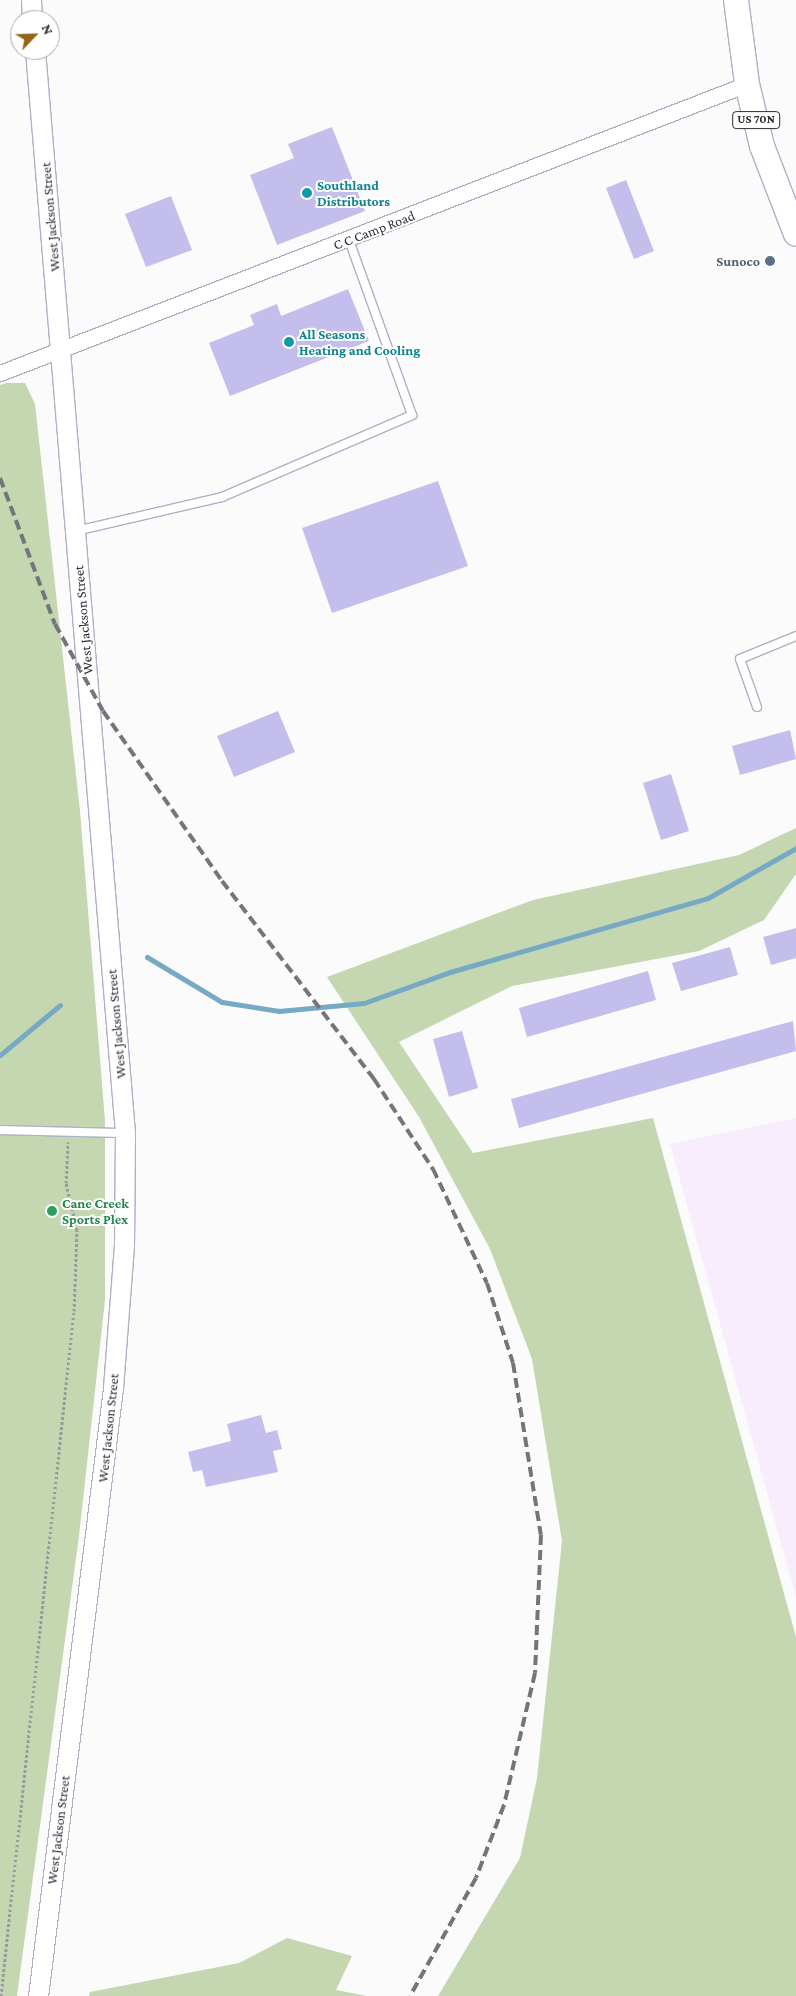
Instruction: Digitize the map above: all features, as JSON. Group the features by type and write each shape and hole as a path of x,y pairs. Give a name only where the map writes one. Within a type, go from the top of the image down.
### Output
{"main road":[{"name":"US 70N","path":"736,0 747,84 762,146 796,234"}],"street":[{"name":"West Jackson Street","path":"36,60 62,352 125,1133 124,1245 113,1388 38,1996"},
{"name":"C C Camp Road","path":"0,373 62,352 747,84"}],"lane":[{"path":"76,531 222,497 412,415 349,240"},
{"path":"757,707 740,658 796,636"},
{"path":"0,1130 125,1133"}],"path":[{"path":"1,1996 74,1311 77,1230 66,1183 68,1142"}],"shaded area":[{"path":"796,1118 796,1597 670,1144"}],"green space":[{"name":"Cane Creek Sports Plex","path":"6,383 25,383 35,404 80,811 105,1121 105,1300 79,1536 17,1996 0,1996 0,385"},
{"path":"796,828 796,874 764,920 699,951 512,986 399,1042 473,1153 653,1118 796,1637 796,1996 438,1996 520,1858 537,1778 562,1541 532,1359 490,1249 419,1117 327,977 533,900 739,855"},
{"path":"287,1938 352,1956 336,1990 367,1996 89,1996 90,1992 239,1963"}],"building":[{"name":"Southland Distributors","path":"332,127 365,211 277,245 250,175 294,158 288,144"},
{"path":"626,180 654,251 634,259 606,188"},
{"path":"171,196 192,250 146,267 125,214"},
{"name":"All Seasons Heating and Cooling","path":"348,289 369,341 230,396 209,343 254,325 250,315 277,304 281,316"},
{"path":"438,481 468,566 332,613 302,528"},
{"path":"278,711 295,752 234,777 217,736"},
{"path":"790,730 796,759 740,775 732,746"},
{"path":"671,774 689,831 661,840 643,783"},
{"path":"796,928 796,958 771,965 763,937"},
{"path":"730,947 738,975 681,991 672,963"},
{"path":"648,971 656,1000 527,1037 519,1008"},
{"path":"793,1021 796,1051 519,1128 511,1099"},
{"path":"462,1031 478,1088 449,1097 433,1039"},
{"path":"261,1415 266,1433 277,1430 282,1449 273,1451 278,1472 206,1487 202,1470 193,1472 188,1452 231,1441 227,1424"}],"waterway":[{"path":"147,957 222,1002 279,1011 364,1003 450,972 708,898 796,848"},
{"path":"0,1055 60,1005"}],"railway":[{"path":"0,478 55,624 103,711 222,881 374,1079 433,1169 487,1283 513,1363 541,1535 535,1673 504,1805 476,1878 410,1996"}],"place":[{"name":"Southland Distributors","path":"307,193"},
{"name":"Sunoco","path":"770,261"},
{"name":"All Seasons Heating and Cooling","path":"289,342"},
{"name":"Cane Creek Sports Plex","path":"52,1211"}]}
